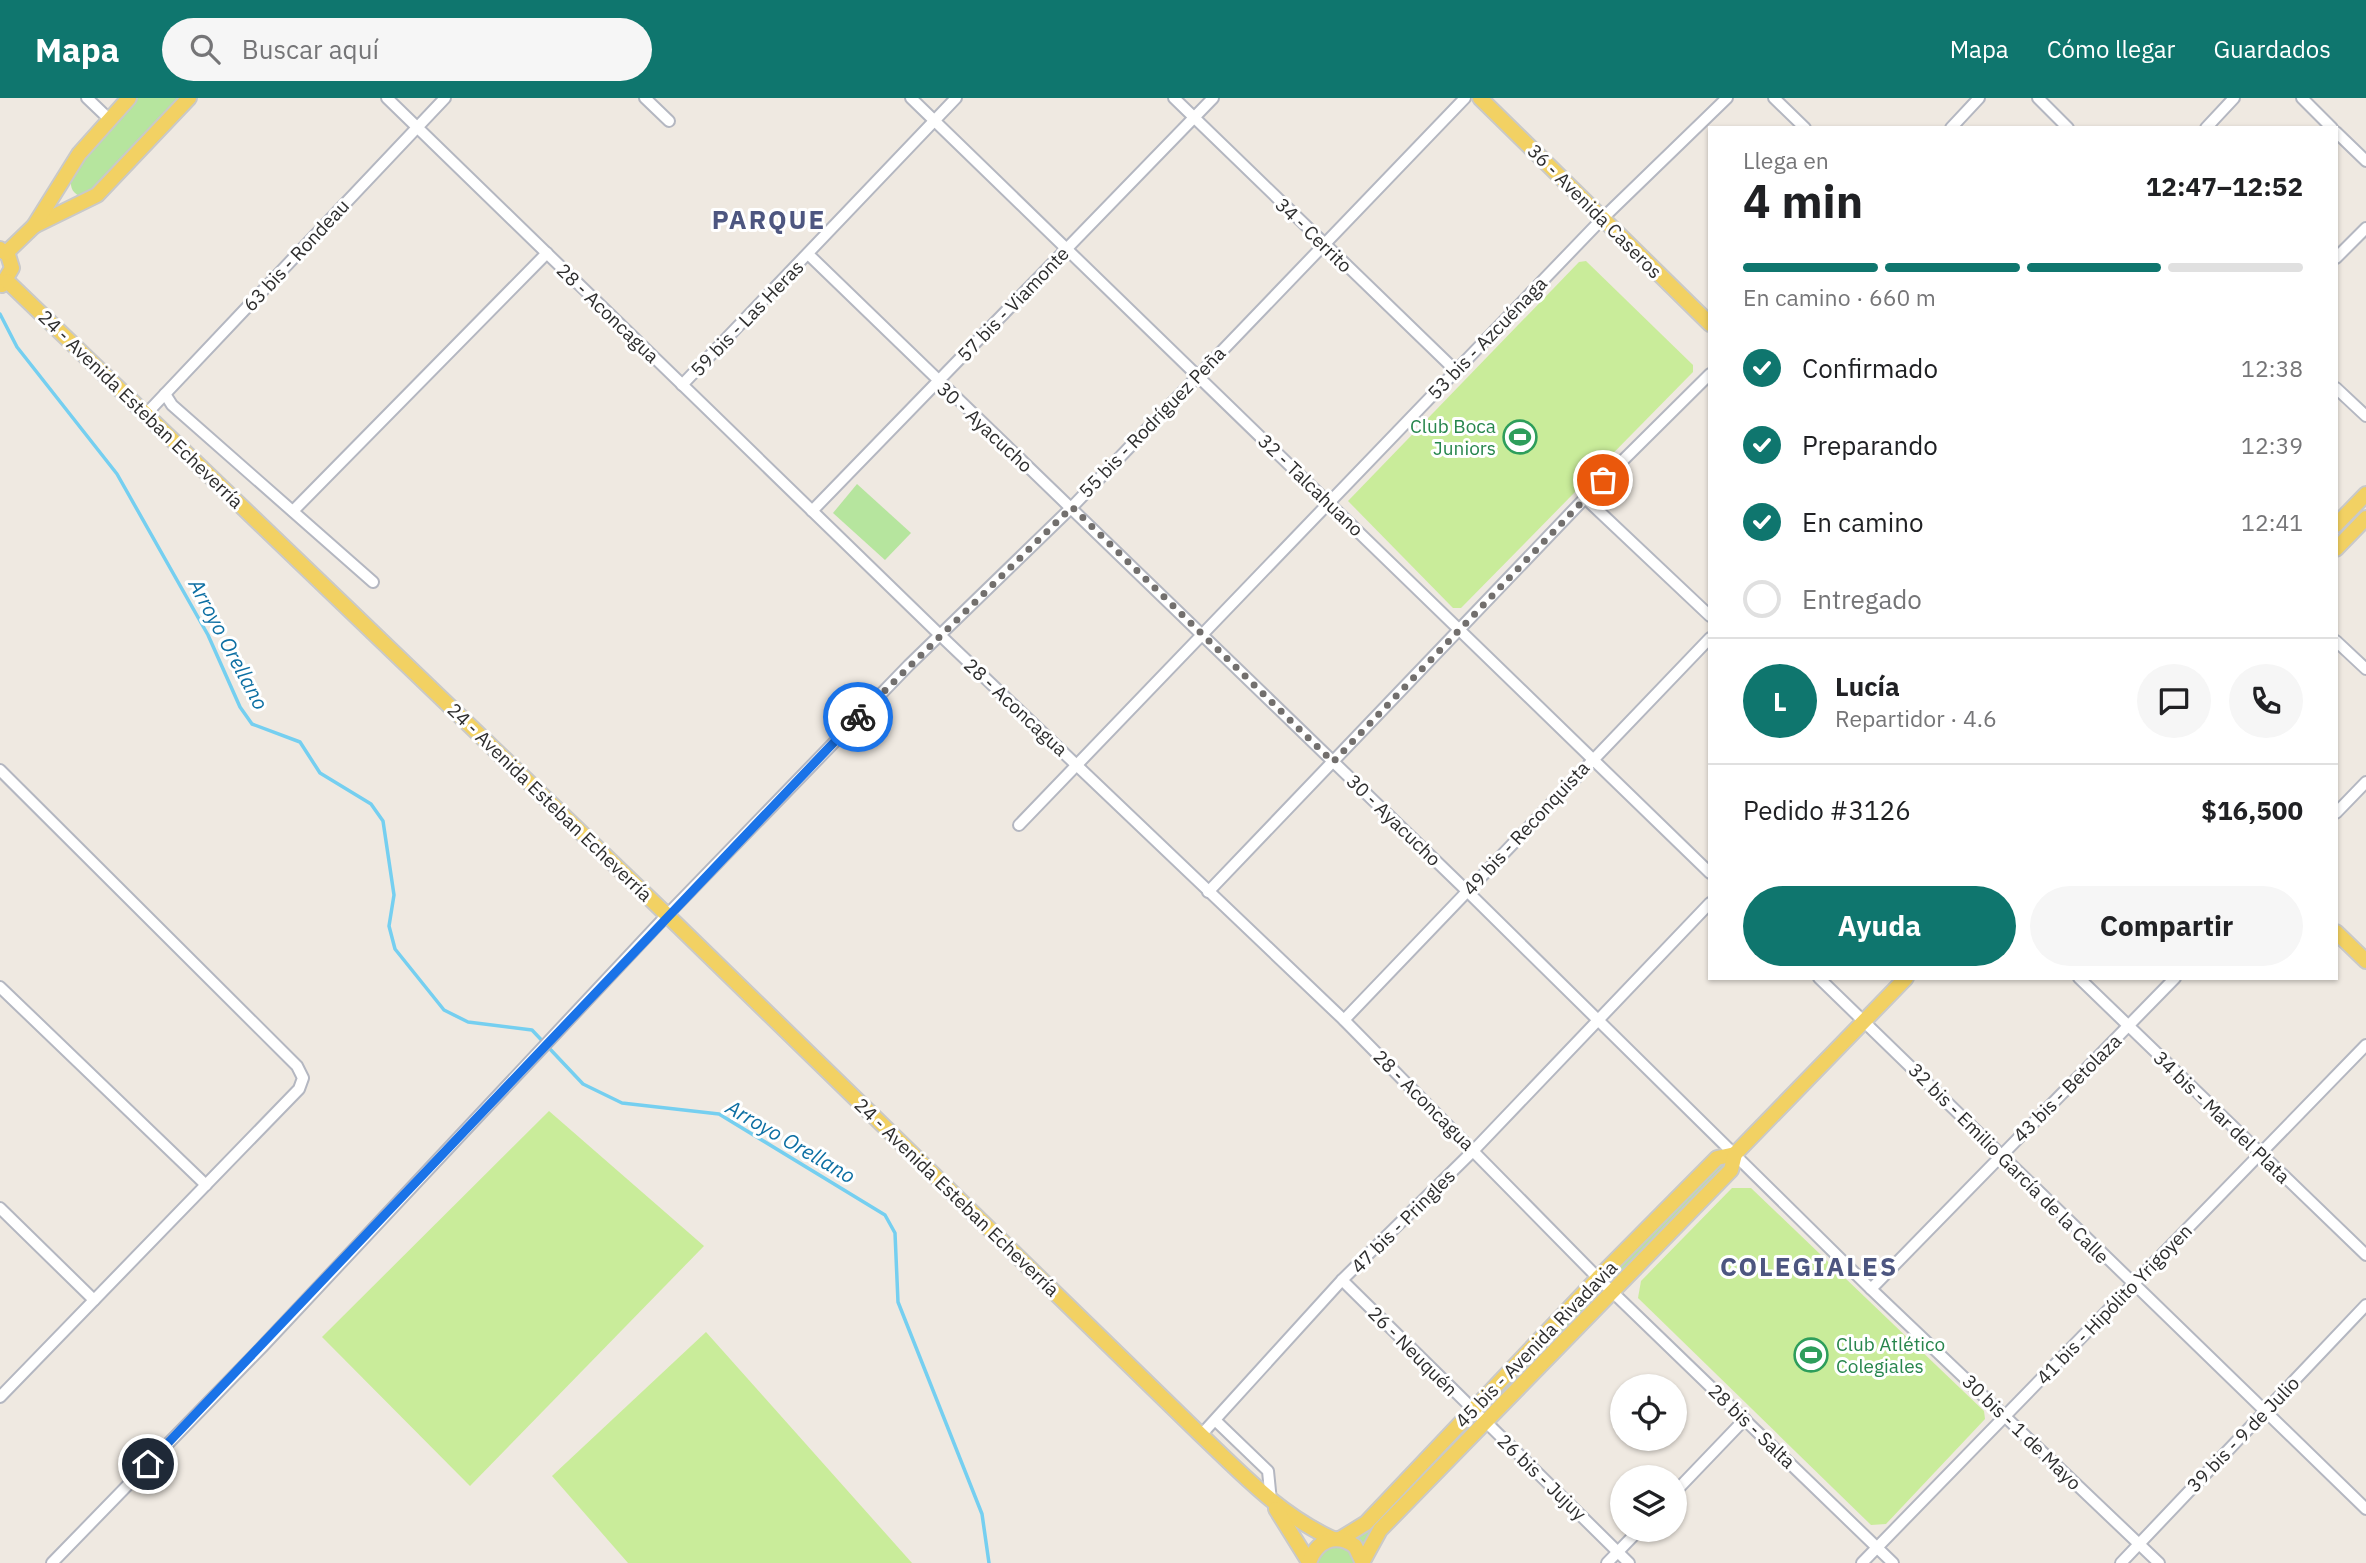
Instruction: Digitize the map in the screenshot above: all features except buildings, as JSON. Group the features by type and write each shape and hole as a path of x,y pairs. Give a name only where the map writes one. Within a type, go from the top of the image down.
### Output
{"main road":[{"path":"34,226 79,154 129,98"},
{"path":"4,283 12,268 3,251 34,226 92,198 189,98"},
{"name":"36 - Avenida Caseros","path":"1480,98 1708,322"},
{"path":"67,175 68,194 74,198 92,198"},
{"name":"24 - Avenida Esteban Echeverría","path":"4,283 147,413 1271,1501 1292,1517 1355,1546 1363,1562"},
{"path":"2338,523 2366,494"},
{"path":"2338,547 2366,518"},
{"path":"2338,934 2366,961"},
{"name":"45 bis - Avenida Rivadavia","path":"1363,1562 1380,1530 1611,1290 1731,1170 1735,1154 1904,980"},
{"name":"45 bis - Avenida Rivadavia","path":"1309,1563 1313,1551 1322,1543 1337,1539 1366,1523 1598,1278 1717,1158 1735,1154"},
{"name":"24 - Avenida Esteban Echeverría","path":"1271,1501 1309,1563"}],"street":[{"path":"87,98 109,119"},
{"name":"28 - Aconcagua","path":"387,98 940,635 1343,1020 1611,1290"},
{"name":"63 bis - Rondeau","path":"147,413 445,98"},
{"path":"645,98 669,121"},
{"name":"32 - Talcahuano","path":"911,98 1708,871"},
{"name":"59 bis - Las Heras","path":"682,384 956,98"},
{"name":"34 - Cerrito","path":"1174,98 1456,371"},
{"name":"57 bis - Viamonte","path":"812,511 1213,98"},
{"name":"55 bis - Rodríguez Peña","path":"52,1563 540,1053 667,915 940,635 1072,507 1465,98"},
{"name":"53 bis - Azcuénaga","path":"1019,825 1602,219 1727,98"},
{"path":"1774,98 1803,126"},
{"path":"1953,126 1979,98"},
{"path":"2038,98 2066,126"},
{"path":"2208,126 2234,98"},
{"path":"2302,98 2330,126"},
{"path":"2338,134 2366,161"},
{"path":"2338,256 2366,228"},
{"path":"293,511 547,253"},
{"name":"30 - Ayacucho","path":"808,255 1468,891 1735,1154"},
{"path":"1208,892 1585,498 1708,376"},
{"path":"2338,390 2366,416"},
{"path":"165,394 172,405 373,582"},
{"path":"1585,498 1708,614"},
{"name":"49 bis - Reconquista","path":"1343,1020 1708,640"},
{"path":"2338,643 2366,669"},
{"path":"0,771 297,1066 303,1078 299,1089 0,1397"},
{"path":"0,789 9,779"},
{"path":"2338,811 2366,782"},
{"name":"47 bis - Pringles","path":"1201,1435 1342,1280 1474,1150 1708,905"},
{"path":"1821,980 1864,1021"},
{"name":"34 bis - Mar del Plata","path":"2081,980 2366,1255"},
{"name":"43 bis - Betolaza","path":"1871,1289 2173,980"},
{"path":"0,987 206,1185"},
{"name":"32 bis - Emilio García de la Calle","path":"1864,1021 2132,1285 2366,1509"},
{"name":"41 bis - Hipólito Yrigoyen","path":"1862,1563 2366,1045"},
{"name":"30 bis - 1 de Mayo","path":"1735,1154 1871,1289 2159,1563"},
{"path":"0,1209 94,1300"},
{"name":"26 - Neuquén","path":"1342,1280 1484,1421"},
{"name":"28 bis - Salta","path":"1611,1290 1893,1563"},
{"name":"39 bis - 9 de Julio","path":"2120,1563 2366,1305"},
{"path":"1687,1479 1745,1419"},
{"name":"24 - Avenida Esteban Echeverría","path":"1216,1421 1268,1471 1271,1501"},
{"name":"26 bis - Jujuy","path":"1484,1421 1629,1563"},
{"path":"1607,1563 1627,1542"}],"green space":[{"path":"138,98 180,98 88,193 80,196 72,188 72,176 79,162 104,131"},
{"name":"Club Boca Juniors","path":"1586,261 1693,365 1693,372 1461,608 1453,608 1348,501 1579,262"},
{"path":"857,484 911,533 885,560 833,513"},
{"path":"549,1111 704,1246 470,1486 322,1337"},
{"path":"1723,1163 1726,1166 1613,1280 1610,1277"},
{"name":"Club Atlético Colegiales","path":"1732,1188 1751,1188 1984,1411 1985,1419 1886,1524 1871,1525 1638,1298 1641,1281"},
{"path":"1596,1290 1600,1293 1489,1410 1486,1406"},
{"path":"706,1332 912,1563 628,1563 552,1476"},
{"path":"1471,1422 1474,1424 1373,1528 1363,1545 1355,1537 1371,1526"},
{"path":"1341,1546 1352,1552 1356,1563 1315,1563 1326,1547"}],"waterway":[{"name":"Arroyo Orellano","path":"0,314 17,347 117,474 208,635 240,707 252,724 300,742 320,773 371,804 383,821 394,895 389,926 395,949 444,1010 468,1022 532,1030 583,1084 622,1103 719,1114 885,1215 895,1233 898,1302 982,1514 989,1563"}],"way so far":[{"path":"858,717 1072,507 1333,762 1603,480"}],"place":[{"name":"Club Boca Juniors","path":"1520,437"},
{"name":"Club Atlético Colegiales","path":"1811,1355"}],"district":[{"name":"PARQUE","path":"769,219"},
{"name":"COLEGIALES","path":"1809,1266"}],"route":[{"path":"148,1464 858,717"}]}
